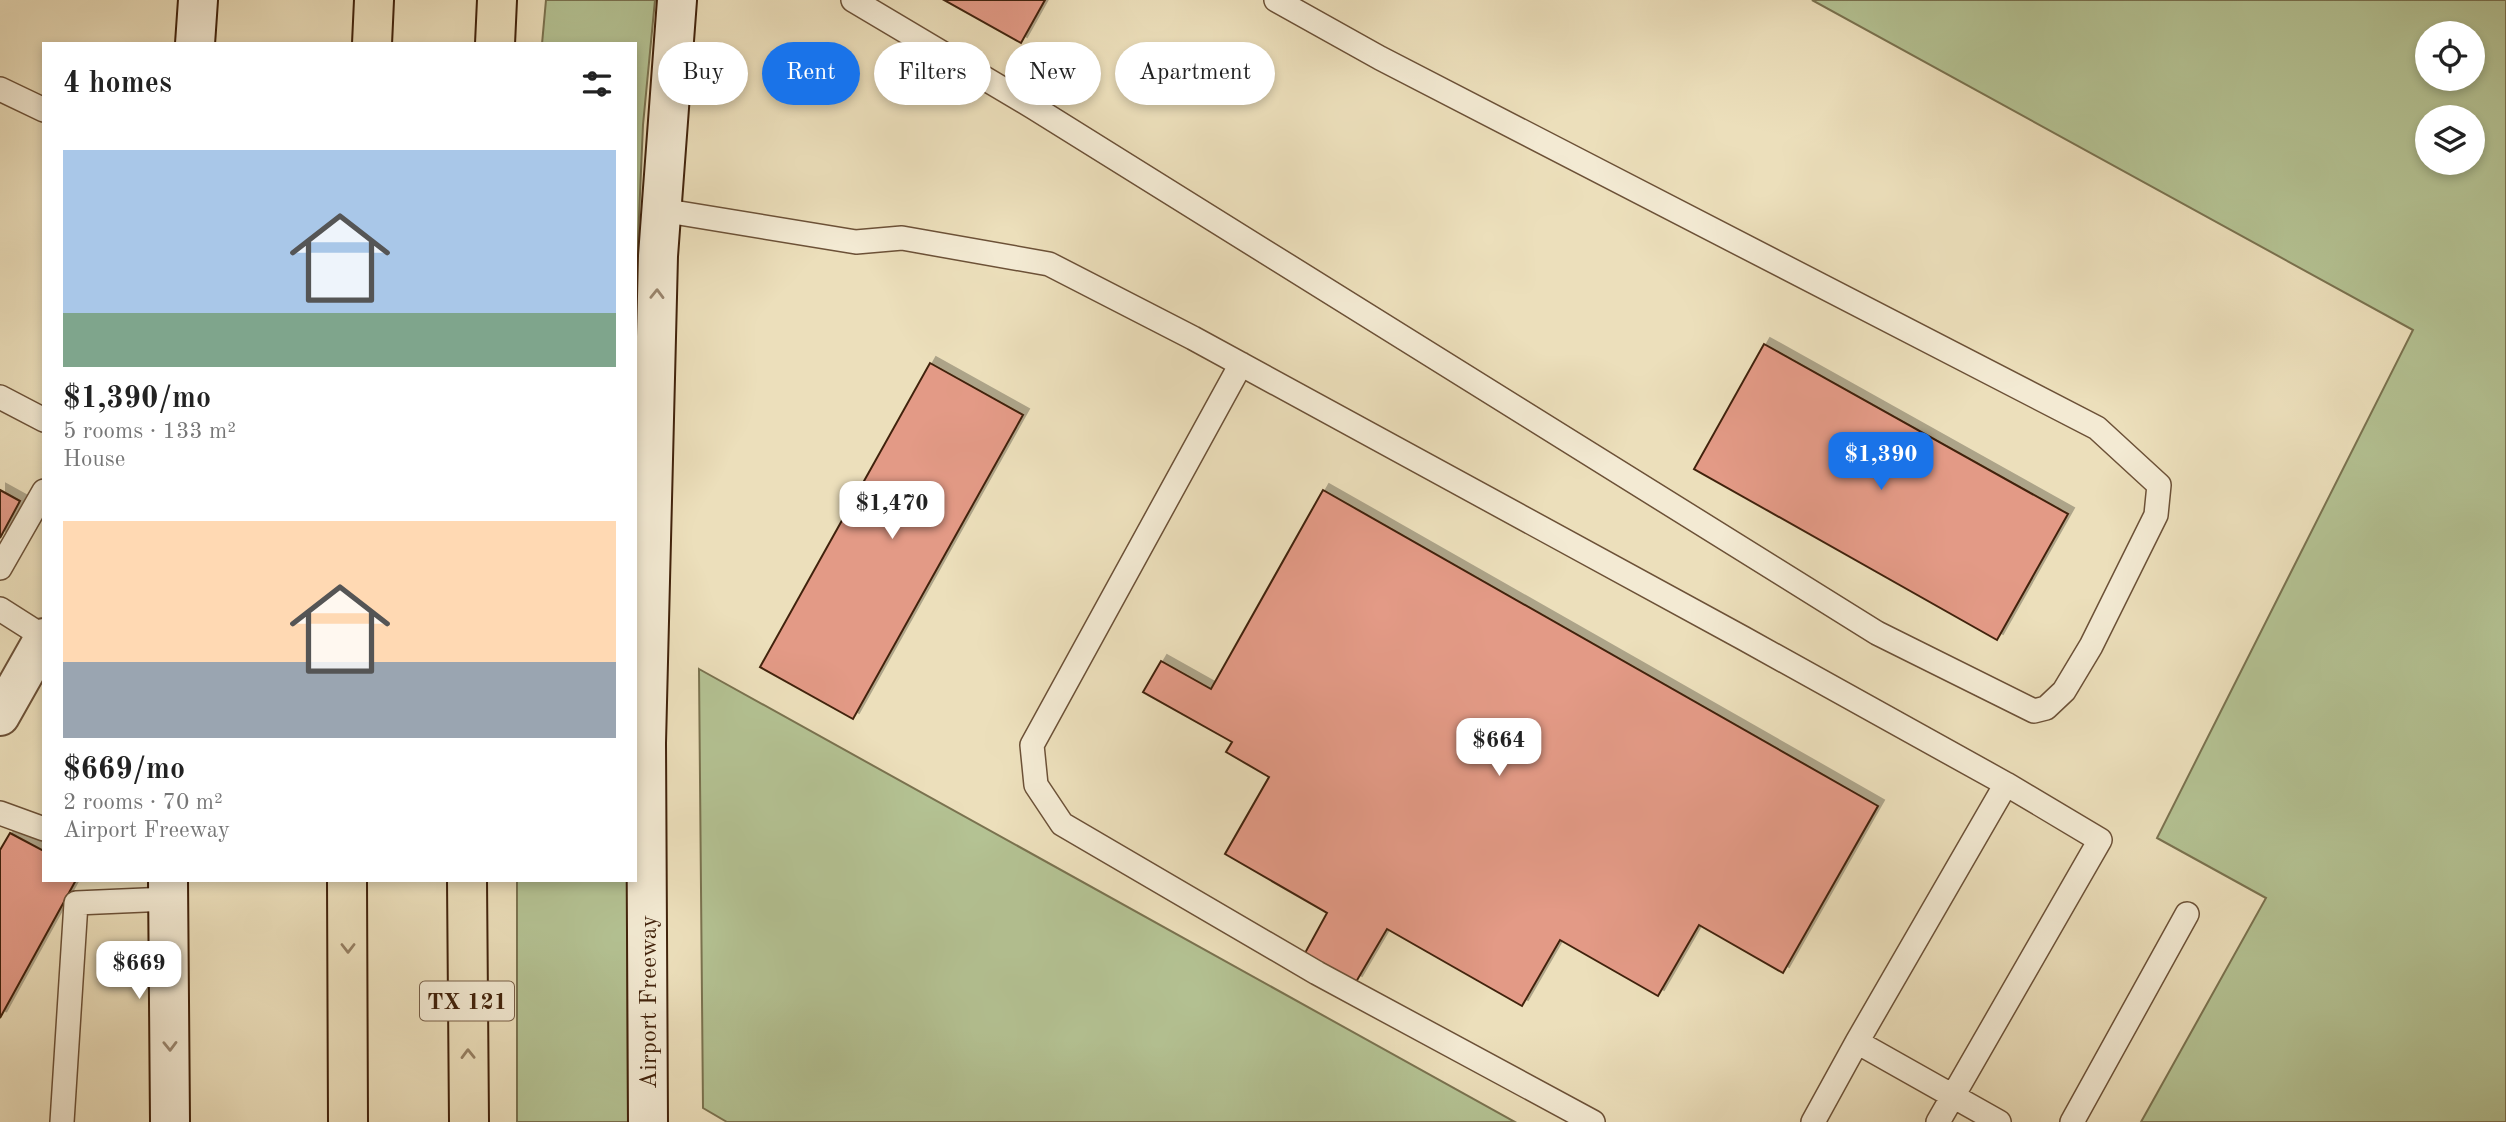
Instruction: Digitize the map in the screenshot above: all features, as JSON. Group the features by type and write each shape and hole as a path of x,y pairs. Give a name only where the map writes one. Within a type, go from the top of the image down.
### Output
{"highway":[{"path":"372,42 374,0"},
{"path":"495,42 497,0"},
{"path":"347,882 348,1122"},
{"name":"TX 121","path":"467,882 469,1122"}],"main road":[{"path":"195,42 198,0"},
{"name":"Airport Freeway","path":"648,1122 646,743 658,256 677,0"},
{"path":"0,716 42,641"},
{"path":"168,890 170,1122"}],"lane":[{"path":"853,0 1033,107 1877,633 2034,711 2046,708 2064,691 2091,646 2156,514 2159,485 2097,428 1380,58 1276,0"},
{"path":"0,89 42,109"},
{"path":"661,210 856,242 902,238 1049,264 1241,364 2006,784 2100,840 1938,1122"},
{"path":"1241,364 1032,745 1036,785 1062,824 1317,973 1593,1122"},
{"path":"0,397 42,419"},
{"path":"0,568 42,494"},
{"path":"0,609 42,636"},
{"path":"1813,1122 2006,784"},
{"path":"0,813 42,828"},
{"path":"62,1122 76,903 94,891 168,890"},
{"path":"2072,1122 2187,914"},
{"path":"1857,1042 1999,1122"}],"green space":[{"path":"546,0 655,0 643,125 637,263 637,42 542,42"},
{"path":"1812,0 2506,0 2506,1122 2141,1122 2266,898 2157,838 2413,330"},
{"path":"699,669 1515,1122 727,1122 703,1108"},
{"path":"517,882 627,882 628,1122 517,1122"}],"building":[{"path":"944,0 1045,0 1019,42"},
{"path":"1764,344 2068,514 1997,640 1694,469"},
{"path":"930,363 1023,415 853,719 760,667"},
{"path":"0,490 20,501 0,538"},
{"path":"1323,490 1878,806 1783,973 1699,925 1658,996 1560,940 1522,1006 1387,929 1356,982 1305,953 1327,913 1225,854 1269,777 1226,752 1232,742 1143,692 1161,661 1211,689"},
{"path":"10,833 42,850 42,882 75,882 0,1018 0,850"}]}
